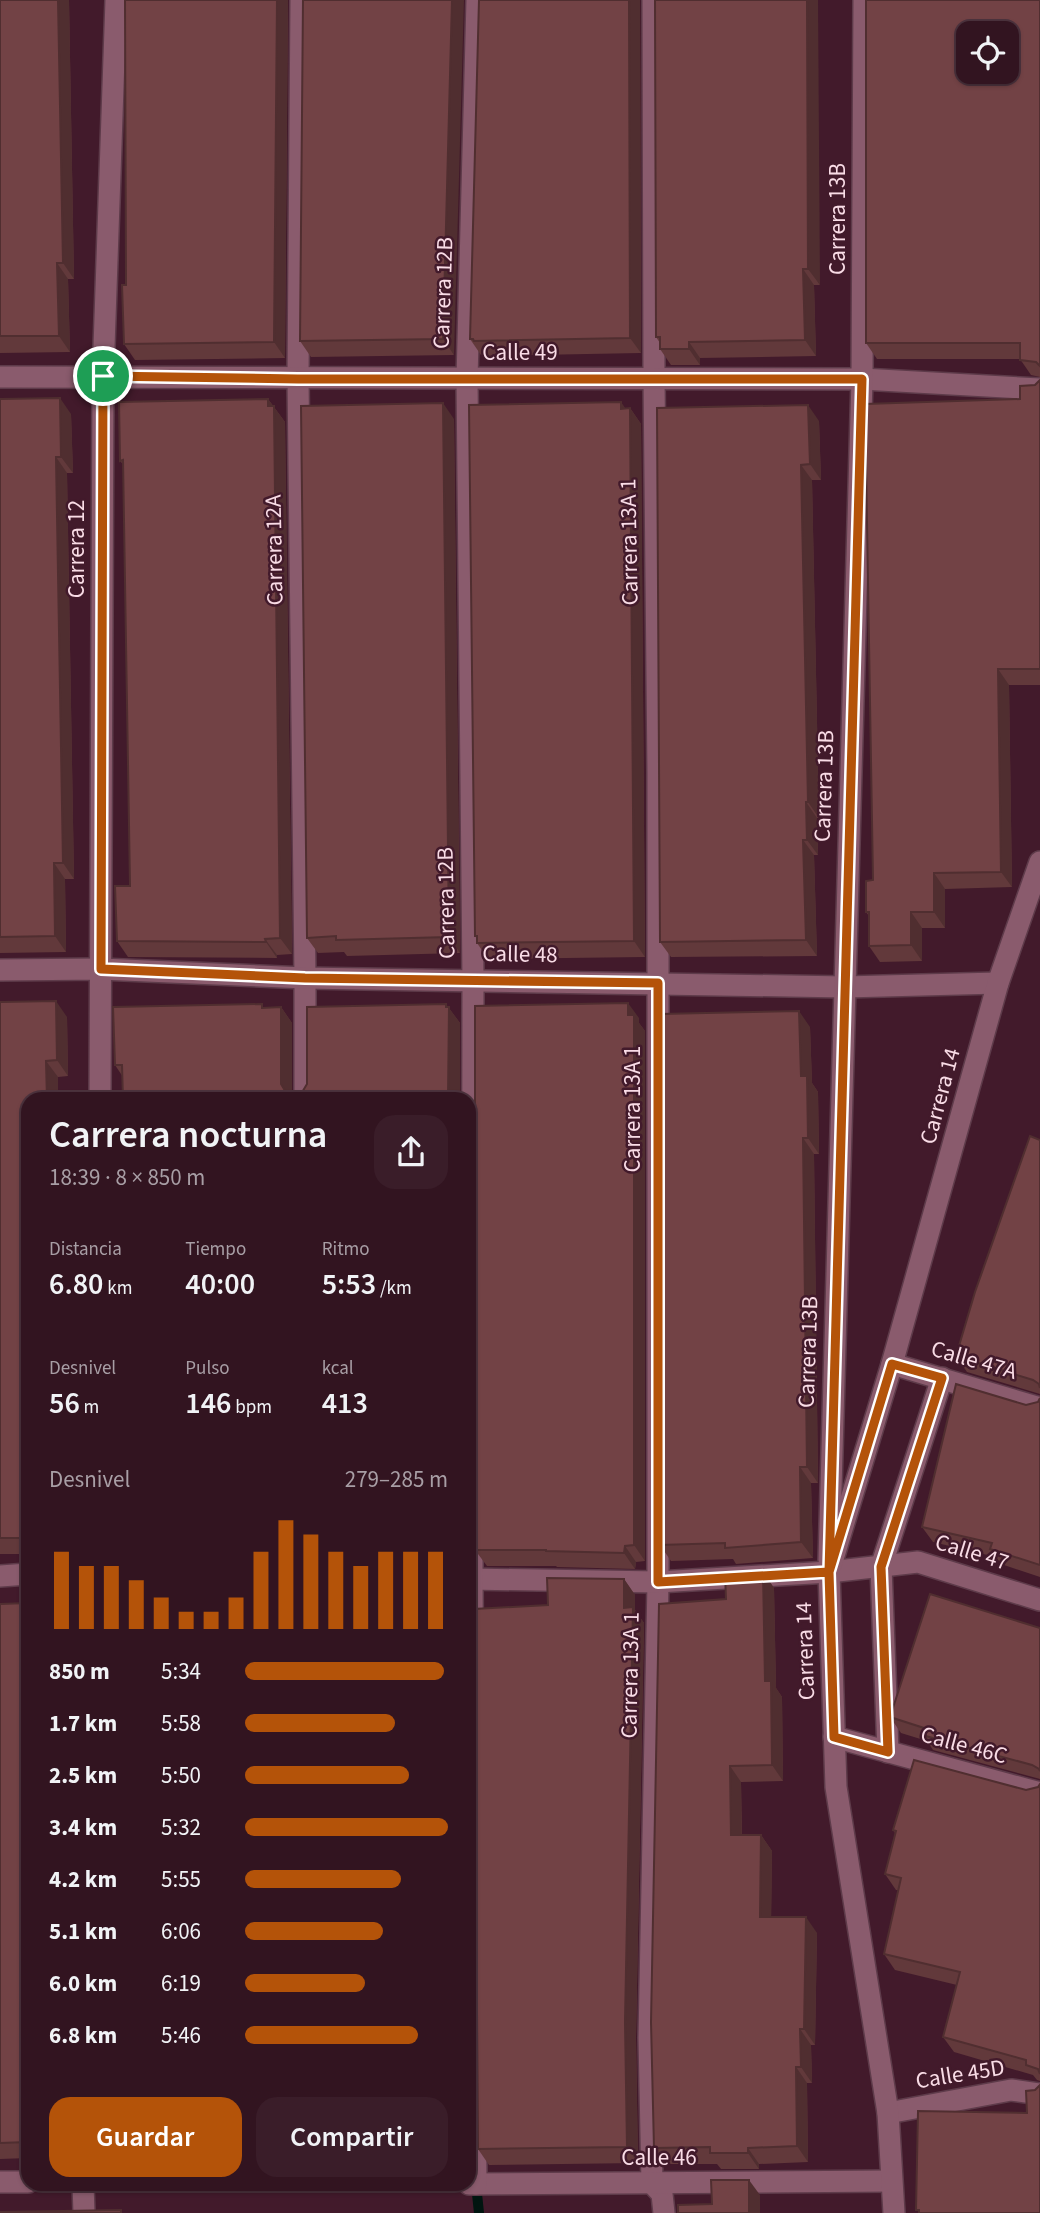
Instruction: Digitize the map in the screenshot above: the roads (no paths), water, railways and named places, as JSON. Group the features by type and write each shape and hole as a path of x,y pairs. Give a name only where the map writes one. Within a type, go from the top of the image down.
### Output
{"street":[{"name":"Carrera 12","path":"100,1092 103,376 116,0"},
{"name":"Carrera 12A","path":"301,0 298,379 305,1092"},
{"name":"Carrera 12B","path":"472,1092 467,379 477,0"},
{"name":"Carrera 13A 1","path":"653,0 658,1582 649,2039 652,2183 662,2194 663,2213"},
{"name":"Carrera 13B","path":"829,1572 862,379 864,0"},
{"name":"Calle 49","path":"0,377 862,379 1040,389"},
{"name":"Carrera 14","path":"894,2213 888,2113 836,1787 829,1572 892,1364 998,983 1040,862"},
{"name":"Calle 48","path":"0,970 101,969 305,978 845,987 998,983"},
{"name":"Calle 47A","path":"892,1364 1040,1408"},
{"path":"888,1752 881,1567 942,1378"},
{"name":"Calle 47","path":"476,1579 658,1582 829,1572 918,1562 1040,1600"},
{"path":"0,1576 21,1574"},
{"name":"Calle 46C","path":"834,1737 1040,1793"},
{"name":"Calle 45D","path":"888,2113 1011,2090 1040,2094"},
{"name":"Calle 46","path":"476,2184 891,2181"},
{"path":"0,2182 21,2182"},
{"path":"83,2191 84,2213"}],"waterway":[{"path":"476,2184 479,2213"}]}
